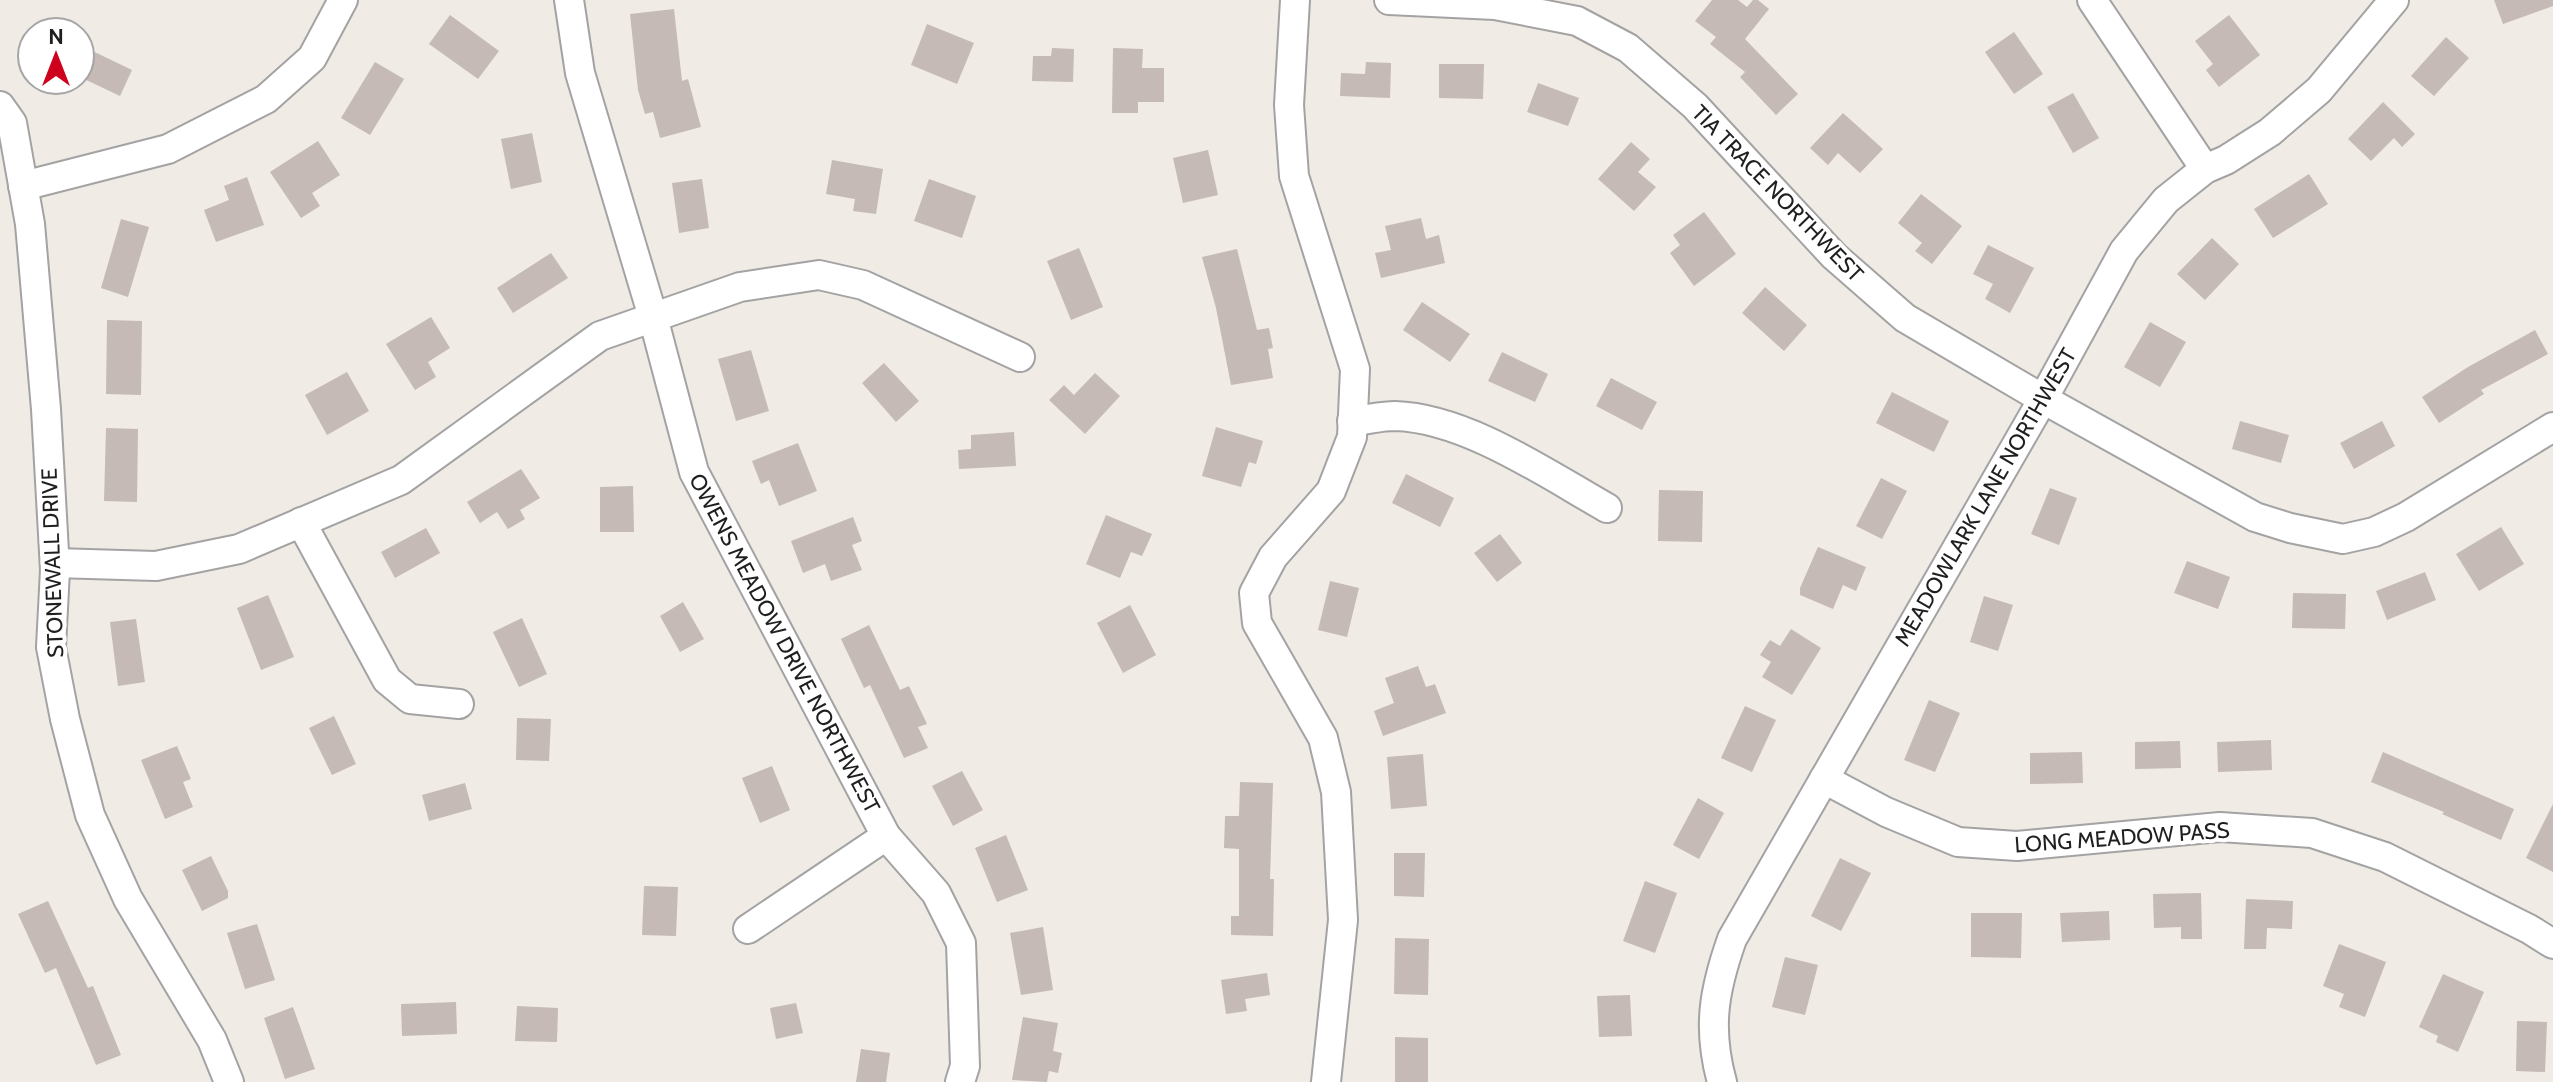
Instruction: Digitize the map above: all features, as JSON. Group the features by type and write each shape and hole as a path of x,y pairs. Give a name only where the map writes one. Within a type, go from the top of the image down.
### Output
{"street":[{"path":"23,186 168,149 266,99 312,58 343,0"},
{"name":"OWENS MEADOW DRIVE NORTHWEST","path":"569,0 580,73 653,317 694,472 886,836 936,893 961,943 965,1066 960,1082"},
{"path":"1295,0 1289,105 1294,176 1355,369 1352,437 1331,491 1273,557 1254,593 1257,623 1323,738 1336,792 1343,920 1326,1082"},
{"name":"TIA TRACE NORTHWEST","path":"1389,0 1495,5 1563,18 1577,21 1628,48 1695,106 1834,256 1902,316 2255,517 2343,539 2374,532 2406,517 2553,427"},
{"path":"2092,0 2205,169"},
{"name":"MEADOWLARK LANE NORTHWEST","path":"1722,1082 1712,1033 1713,1007 1732,939 2043,399 2124,251 2166,200 2205,169 2226,160 2270,132 2309,98 2394,0"},
{"name":"STONEWALL DRIVE","path":"0,106 12,123 30,224 45,393 55,563 51,647 65,719 90,815 128,899 212,1040 229,1082"},
{"path":"55,563 156,566 239,549 401,480 600,336 740,287 819,275 863,285 1020,357"},
{"path":"1352,421 1394,416 1437,422 1509,452 1607,508"},
{"path":"301,522 387,680 410,699 459,704"},
{"name":"LONG MEADOW PASS","path":"1824,779 1886,812 1958,842 2017,846 2220,827 2312,833 2385,857 2553,944"},
{"path":"748,929 886,836"}],"building":[{"path":"1712,0 1738,0 1747,7 1753,0 1758,0 1769,9 1745,39 1798,94 1776,115 1740,77 1745,72 1710,44 1716,37 1695,21"},
{"path":"2494,0 2553,0 2553,6 2503,24"},
{"path":"674,9 682,81 688,79 701,127 660,138 653,112 645,114 638,90 630,14"},
{"path":"450,15 499,51 478,79 429,44"},
{"path":"2229,15 2260,55 2219,87 2206,70 2213,64 2195,41"},
{"path":"927,24 974,43 957,84 911,65"},
{"path":"2014,32 2043,74 2014,94 1985,52"},
{"path":"2446,37 2469,58 2434,96 2411,76"},
{"path":"1052,48 1074,49 1073,82 1032,81 1033,56 1051,56"},
{"path":"1113,48 1143,49 1142,68 1164,68 1164,102 1138,102 1138,113 1112,113"},
{"path":"96,53 132,70 120,96 96,85"},
{"path":"375,62 404,79 370,135 341,118"},
{"path":"1366,62 1391,63 1390,98 1340,96 1341,73 1365,74"},
{"path":"1439,64 1484,64 1483,99 1439,98"},
{"path":"1538,83 1579,98 1568,126 1527,112"},
{"path":"2073,93 2099,138 2073,153 2047,107"},
{"path":"2383,102 2415,134 2402,147 2394,138 2371,161 2348,139"},
{"path":"1843,113 1883,149 1860,173 1838,153 1828,165 1810,148"},
{"path":"532,133 542,182 511,189 501,139"},
{"path":"318,141 340,175 312,193 320,206 301,218 270,172"},
{"path":"1631,142 1650,159 1638,172 1656,187 1634,211 1598,179"},
{"path":"1208,150 1218,195 1183,203 1173,158"},
{"path":"832,160 883,169 876,214 853,211 855,199 826,194"},
{"path":"2309,174 2328,204 2273,238 2254,209"},
{"path":"247,177 264,225 216,242 204,210 229,200 224,186"},
{"path":"702,179 709,228 679,233 672,183"},
{"path":"929,179 976,196 962,238 914,221"},
{"path":"1921,194 1962,226 1932,264 1915,251 1922,243 1898,223"},
{"path":"1704,212 1736,254 1694,286 1670,253 1680,245 1673,235"},
{"path":"1421,218 1426,239 1439,235 1445,263 1381,278 1375,253 1391,250 1385,226"},
{"path":"121,219 149,227 128,297 101,288"},
{"path":"2212,238 2239,264 2205,300 2177,274"},
{"path":"1988,245 2034,268 2010,313 1985,299 1993,284 1973,274"},
{"path":"1079,248 1103,307 1071,320 1047,261"},
{"path":"1237,249 1257,330 1269,328 1273,348 1268,349 1273,378 1231,385 1202,257"},
{"path":"551,253 568,278 513,313 497,288"},
{"path":"1765,287 1807,325 1784,351 1742,313"},
{"path":"1422,302 1470,334 1450,362 1403,330"},
{"path":"431,317 450,348 428,362 436,377 415,390 386,344"},
{"path":"107,320 142,321 141,395 106,394"},
{"path":"2150,322 2186,342 2160,387 2124,367"},
{"path":"2535,330 2548,354 2481,390 2484,394 2439,423 2422,397"},
{"path":"751,350 769,411 736,421 718,359"},
{"path":"1502,352 1548,374 1535,402 1488,381"},
{"path":"884,363 919,401 896,422 862,383"},
{"path":"347,372 369,411 327,435 305,395"},
{"path":"1095,373 1120,396 1085,434 1049,400 1064,385 1074,395"},
{"path":"1611,378 1657,402 1642,430 1596,406"},
{"path":"1892,392 1949,421 1934,452 1876,423"},
{"path":"2240,421 2289,435 2281,463 2232,449"},
{"path":"2382,421 2395,446 2354,469 2340,443"},
{"path":"1216,427 1263,441 1256,464 1249,462 1241,487 1202,476"},
{"path":"106,428 138,429 137,502 104,501"},
{"path":"1014,432 1016,466 959,469 958,450 971,449 971,435"},
{"path":"798,443 817,491 779,506 769,480 761,484 752,461"},
{"path":"521,469 540,498 520,510 525,519 508,529 497,512 480,523 467,502"},
{"path":"1406,474 1454,498 1440,527 1392,503"},
{"path":"1881,478 1907,491 1882,539 1856,526"},
{"path":"633,486 634,532 600,532 600,487"},
{"path":"2050,488 2077,498 2059,545 2031,534"},
{"path":"1659,490 1703,491 1702,542 1658,541"},
{"path":"1106,515 1152,534 1142,556 1131,552 1120,578 1086,564"},
{"path":"853,517 862,541 852,545 862,570 831,581 825,564 803,573 791,541"},
{"path":"2501,527 2524,564 2479,591 2456,554"},
{"path":"426,528 440,553 395,578 381,552"},
{"path":"1500,534 1522,563 1497,582 1474,553"},
{"path":"1818,547 1866,567 1856,591 1843,585 1833,609 1800,595 1800,588"},
{"path":"2187,561 2230,577 2218,609 2174,593"},
{"path":"2425,572 2436,600 2387,620 2376,591"},
{"path":"1330,581 1359,588 1347,637 1318,630"},
{"path":"2293,593 2346,594 2345,629 2292,628"},
{"path":"268,595 294,657 261,670 237,608"},
{"path":"1984,596 2013,605 1998,651 1970,642"},
{"path":"683,602 704,639 680,652 660,616"},
{"path":"1130,605 1156,655 1123,673 1097,623"},
{"path":"522,618 547,674 519,687 493,632"},
{"path":"136,619 145,682 118,686 110,622"},
{"path":"869,625 900,690 909,686 927,724 918,727 928,748 904,758 870,685 864,688 841,639"},
{"path":"1791,629 1821,648 1792,695 1762,677 1771,662 1760,655 1770,640 1780,646"},
{"path":"1418,666 1426,687 1435,684 1446,713 1383,736 1374,711 1394,703 1385,678"},
{"path":"1929,700 1960,713 1935,772 1904,760"},
{"path":"1745,706 1776,720 1752,772 1721,758"},
{"path":"334,716 356,764 332,775 309,728"},
{"path":"517,718 551,719 549,761 516,760"},
{"path":"2271,740 2272,770 2218,772 2217,742"},
{"path":"2180,741 2181,768 2135,769 2135,742"},
{"path":"177,746 191,779 183,782 193,807 165,819 141,760"},
{"path":"2082,752 2083,783 2030,784 2030,753"},
{"path":"2383,752 2514,809 2501,840 2371,782"},
{"path":"1423,754 1427,806 1391,809 1387,757"},
{"path":"772,766 790,810 760,823 742,778"},
{"path":"962,771 983,810 953,826 932,786"},
{"path":"1240,782 1273,783 1270,879 1274,879 1273,936 1231,935 1231,916 1239,916 1239,849 1224,848 1225,816 1239,816"},
{"path":"465,783 472,809 429,821 422,795"},
{"path":"1698,798 1724,813 1699,859 1673,845"},
{"path":"2553,804 2553,872 2526,858"},
{"path":"1006,835 1028,890 997,902 975,848"},
{"path":"1394,853 1425,853 1424,897 1394,896"},
{"path":"211,856 228,891 228,898 202,911 182,870"},
{"path":"1840,858 1871,873 1841,931 1811,916"},
{"path":"1645,881 1677,893 1655,953 1623,941"},
{"path":"644,886 678,887 676,936 642,935"},
{"path":"2201,893 2202,939 2181,939 2181,927 2154,928 2153,894"},
{"path":"2246,899 2293,901 2292,929 2267,928 2266,949 2244,949"},
{"path":"48,901 88,988 93,986 121,1055 96,1065 56,968 45,973 18,914"},
{"path":"2109,911 2110,940 2062,942 2060,913"},
{"path":"1971,913 2022,913 2021,958 1971,957"},
{"path":"257,924 275,980 245,989 227,933"},
{"path":"1043,927 1053,990 1021,995 1010,933"},
{"path":"1395,938 1429,939 1428,995 1394,994"},
{"path":"2339,944 2386,962 2365,1017 2339,1007 2344,994 2323,986"},
{"path":"1785,957 1818,965 1805,1015 1772,1007"},
{"path":"1267,973 1270,995 1245,999 1247,1011 1226,1014 1221,980"},
{"path":"2443,974 2484,992 2458,1052 2436,1042 2438,1036 2419,1027"},
{"path":"1630,995 1632,1036 1599,1037 1597,996"},
{"path":"456,1002 457,1034 402,1036 401,1004"},
{"path":"796,1003 803,1033 776,1039 770,1008"},
{"path":"517,1006 558,1008 557,1042 515,1041"},
{"path":"293,1007 315,1069 285,1079 264,1018"},
{"path":"1023,1017 1058,1023 1053,1051 1062,1053 1058,1073 1049,1071 1047,1082 1012,1080"},
{"path":"2517,1021 2547,1022 2545,1072 2516,1071"},
{"path":"1395,1037 1428,1038 1428,1082 1395,1082"},
{"path":"861,1049 890,1053 886,1082 856,1082"}]}
